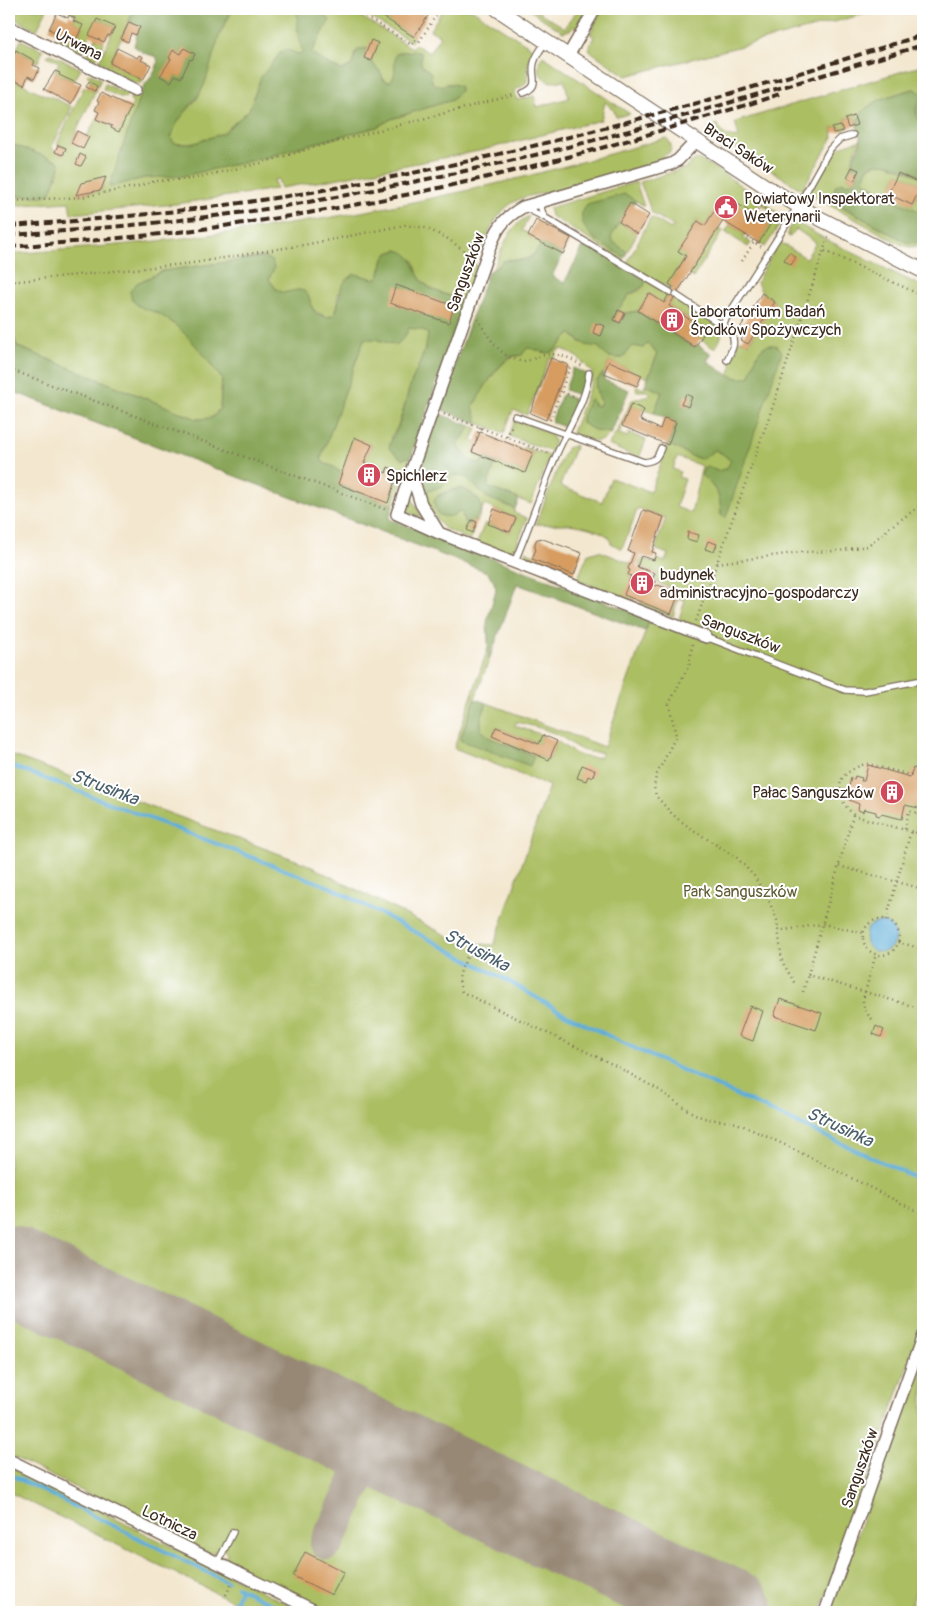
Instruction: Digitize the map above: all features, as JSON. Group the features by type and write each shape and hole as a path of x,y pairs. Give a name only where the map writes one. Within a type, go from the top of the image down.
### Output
{"street":[{"name":"Braci Saków","path":"497,9 798,206 848,234 922,267"},
{"path":"568,56 595,9"},
{"name":"Urwana","path":"9,27 135,90"},
{"name":"Sanguszków","path":"696,141 678,160 671,164 523,207 511,214 500,225 485,261 398,514 439,533 706,637"},
{"path":"411,472 421,504 439,533"},
{"name":"Sanguszków","path":"825,1612 923,1335"},
{"name":"Lotnicza","path":"9,1460 317,1612"}],"lane":[{"path":"523,93 533,88 535,83 534,64 546,41"},
{"path":"722,325 798,206 834,144 840,139 853,136"},
{"path":"538,202 544,217"},
{"path":"523,207 544,217 731,331 734,347 727,360"},
{"path":"515,562 556,456 582,399 589,373"},
{"path":"515,416 566,436 601,446 644,462 653,462 658,457 661,448"},
{"name":"Sanguszków","path":"706,637 845,690 865,691 923,680"},
{"path":"218,1564 233,1532"}],"path":[{"path":"155,9 163,12 166,9"},
{"path":"353,9 412,45 416,40 419,42 439,10 434,9"},
{"path":"9,201 82,197 156,181 190,179 261,164 319,146 523,93"},
{"path":"755,215 760,206 780,219 784,212"},
{"path":"9,282 193,263 309,244 405,225 426,228 485,261"},
{"path":"746,235 769,251"},
{"path":"795,984 782,961 777,920 768,899 754,876 737,858 720,845 690,828 672,814 656,796 654,786 662,762 676,736 669,704 690,663 692,631 773,406 828,237"},
{"path":"742,260 754,242"},
{"path":"824,251 923,296"},
{"path":"470,304 492,340 511,358 520,361 552,354 565,356 577,362 589,373"},
{"path":"546,428 570,367"},
{"path":"9,369 398,514"},
{"path":"560,390 582,399"},
{"path":"440,412 556,456"},
{"path":"507,437 515,416"},
{"path":"477,441 475,440 480,427"},
{"path":"492,437 493,432"},
{"path":"520,448 522,443"},
{"path":"717,563 802,552 839,551 867,546 923,504"},
{"path":"911,774 862,764 845,775 842,780 840,796 853,815 923,834"},
{"path":"905,829 909,812 921,814 916,832"},
{"path":"804,992 853,815"},
{"path":"886,920 910,831"},
{"path":"839,866 923,889"},
{"path":"880,919 886,920 898,932 898,942 890,953 884,955 876,954 865,946 863,933 869,924 880,919"},
{"path":"778,931 823,924 863,933"},
{"path":"470,942 470,952 458,983 462,992 614,1066 659,1090 696,1115 703,1118 737,1123 923,1214"},
{"path":"898,942 923,950"},
{"path":"872,1019 862,1006 876,954"},
{"path":"808,975 922,1009"},
{"path":"923,1004 919,1023 923,1037"}],"green space":[{"path":"18,9 47,9 37,30 13,18"},
{"path":"69,9 134,9 110,63 143,80 142,83 134,83 106,69 107,65 99,61 115,27 98,19 82,52 56,40 58,37 63,40 65,37 75,42 83,26 73,21 76,15"},
{"path":"134,9 149,9 166,14 170,9 234,9 219,36 202,90 175,127 171,138 174,143 195,143 223,133 249,110 261,77 281,52 287,49 297,54 303,53 298,35 297,9 309,9 310,11 323,14 330,20 311,53 336,68 343,70 347,68 353,64 355,55 359,50 368,49 365,58 376,67 383,80 390,82 395,72 396,54 415,51 421,53 421,65 431,73 432,82 439,85 456,85 460,87 460,91 452,100 391,119 377,127 268,157 183,176 144,178 109,187 139,98 144,86 154,73 158,61 157,57 144,53 134,46 139,27 129,22"},
{"path":"222,9 349,9 412,48 415,44 429,53 440,36 430,30 443,9 471,9 534,49 529,60 527,81 514,90 517,100 534,96 537,107 569,98 564,80 548,81 539,72 540,60 543,56 630,114 616,117 614,111 605,102 601,120 479,151 281,188 278,179 274,180 276,189 176,204 71,214 69,202 9,206 9,196 53,188 60,167 58,161 9,143 9,71 14,74 12,79 72,107 52,147 55,152 63,155 66,148 57,144 84,87 94,91 97,86 89,81 91,78 87,75 89,73 101,79 71,143 87,136 96,119 112,126 111,128 119,132 133,103 130,101 131,94 139,98 110,187 144,178 268,157 377,127 391,119 452,100 450,83 435,85 431,80 429,71 421,65 412,52 400,52 396,73 390,82 383,80 382,74 371,61 378,43 368,49 359,49 354,54 353,64 342,70 335,68 311,53 297,54 261,77 249,110 223,133 195,143 174,143 171,138 177,122 197,99 204,85 217,40 230,15","holes":["105,178 101,190 77,195"]},
{"path":"357,9 371,9 414,37 411,42"},
{"path":"528,9 534,9 565,28 578,9 588,9 577,28 573,26 570,30 563,32"},
{"path":"601,9 884,9 626,76 590,51 589,48 594,37 590,34"},
{"path":"96,38 104,42 96,59 87,55"},
{"path":"21,40 43,50 38,62 16,50"},
{"path":"51,54 81,69 74,81 59,75 55,71 59,62 47,56"},
{"path":"923,65 923,126 917,112 922,97 913,89 879,100 866,110 857,125 854,116 845,119 848,128 843,131 841,126 832,128 833,137 802,190 708,130 711,126 718,124 721,131 726,135 739,137 735,122"},
{"path":"105,84 120,91 128,92 125,98 103,89"},
{"path":"914,89 920,92 922,97 916,109 923,126 923,177 903,168 879,163 867,169 864,180 885,196 923,213 923,237 916,243 906,242 842,206 835,193 835,186 842,183 849,184 854,181 859,171 852,167 852,163 861,141 857,126 859,118 864,111 879,100"},
{"path":"666,138 671,148 670,152 662,157 664,161 560,190 529,196 512,203 501,213 493,225 481,251 472,252 470,261 477,265 465,301 433,290 418,275 414,261 397,250 388,253 384,259 379,277 374,279 355,274 338,294 335,314 328,317 314,310 300,290 283,293 276,289 269,279 274,268 263,257 163,271 137,283 131,298 138,305 173,322 196,345 222,379 220,408 212,418 197,419 18,347 14,338 9,335 9,254 221,234 379,209 491,185"},
{"path":"861,140 854,154 852,167 847,177 854,181 849,184 842,182 842,207 906,242 922,239 923,237 923,242 920,246 909,247 900,244 809,194 809,191 834,151 839,147"},
{"path":"9,143 58,161 60,167 50,194 43,196 9,196"},
{"path":"696,159 724,174 780,214 759,203 752,213 724,196 705,226 697,221 679,251 686,256 669,284 673,287 672,290 627,263 651,217 671,229 673,226 652,213 640,182 686,168"},
{"path":"877,163 885,163 923,177 923,185 898,173 888,193 912,205 917,195 923,198 923,213 885,196 864,180 867,169"},
{"path":"636,182 644,206 625,194 583,222 594,239 625,257 623,260 551,216 549,208"},
{"path":"625,194 636,201 633,205 630,204 611,237 612,241 627,252 625,257 592,236 582,221 582,213 587,204"},
{"path":"763,211 781,223 765,247 759,243 770,225 759,218"},
{"path":"529,216 522,230 529,234 528,236 542,243 528,258 520,260 509,259 493,269 511,232 516,225"},
{"name":"Park Sanguszków","path":"794,221 825,239 923,287 923,1322 820,1612 329,1612 241,1570 229,1561 226,1556 227,1552 221,1549 208,1553 9,1455 9,754 304,863 460,942 494,945 549,786 454,748 489,645 489,660 460,740 534,756 490,738 481,730 481,718 487,703 604,747 650,619 684,631 687,623 679,619 685,600 678,599 673,617 640,605 641,601 671,614 679,593 679,591 658,583 655,580 657,573 639,566 642,558 655,563 657,559 665,562 668,554 655,549 666,518 638,508 622,549 611,543 609,537 587,527 569,524 536,524 562,457 567,448 576,445 560,486 602,502 611,478 650,492 668,445 701,459 715,450 731,461 727,469 717,471 709,467 708,480 720,497 721,515 764,346 760,351 750,376 744,379 731,376 732,367 730,363 738,347 737,341 741,340 749,344 775,302 762,293 757,283 759,277 780,242 806,258 816,243 796,229 790,237 788,236 788,230","holes":["677,457 702,466 691,513 676,507 685,479 678,477 680,472 673,469","516,722 551,732 580,749 602,752 600,757 582,756 557,741 549,760 493,736 496,727 539,744 543,735 515,726"]},
{"path":"619,222 637,234 627,252 612,241 611,237"},
{"path":"730,225 745,234 743,238 751,243 748,247 725,232"},
{"path":"719,228 723,231 693,278 689,274"},
{"path":"542,243 563,254 552,276 564,283 585,243 646,280 644,286 629,295 618,310 614,320 620,323 625,313 638,311 694,347 697,344 712,354 707,361 733,377 744,378 750,376 758,353 766,346 778,346 782,352 726,517 721,515 719,497 715,489 701,475 704,468 709,467 717,471 726,469 731,461 715,450 702,459 668,445 676,422 654,413 662,392 645,385 657,355 653,348 647,344 643,348 631,347 623,358 609,357 599,347 586,345 571,334 552,352 545,353 527,348 522,355 511,356 505,361 489,380 473,407 477,423 442,410 446,398 444,396 488,272 500,265 502,261 528,259 537,251"},
{"path":"397,250 409,256 421,279 429,287 465,301 411,457 402,459 389,448 400,422 409,389 427,342 428,334 423,330 409,328 404,338 396,345 375,339 364,339 321,458 323,463 332,466 342,473 338,484 393,505 389,519 650,619 645,631 517,584 489,660 487,622 496,589 493,580 487,572 9,390 9,335 14,338 18,347 197,419 212,418 220,408 222,379 196,345 173,323 135,303 130,291 137,283 163,271 263,257 272,261 274,268 269,279 276,289 283,293 297,290 306,292 315,312 328,317 335,314 344,282 355,274 374,279 379,277 384,259 388,253"},
{"path":"646,280 669,294 664,303 649,294 638,311 625,313 618,310 629,295 640,290"},
{"path":"674,298 717,325 721,334 715,349 700,339 706,329 669,306"},
{"path":"409,328 423,330 428,334 427,343 397,428 391,437 411,457 393,505 388,503 398,471 388,467 386,473 364,463 372,445 354,438 342,473 332,466 323,463 321,458 364,339 375,339 396,345 404,338"},
{"path":"571,334 580,342 599,347 608,357 623,358 631,347 643,348 647,344 653,348 657,355 648,378 609,361 604,373 597,380 595,388 601,401 600,405 593,404 593,401 582,423 596,431 611,433 606,438 592,441 572,433 592,381 592,372 578,358 563,349 558,350 554,358 550,357 527,415 513,410 504,433 477,423 473,407 492,376 505,362 512,357 518,356 527,348 561,345 567,336"},
{"path":"573,368 587,374 580,396 565,390"},
{"path":"604,373 604,380 629,390 611,433 596,431 582,423 582,417 589,400 592,399 594,405 600,405 601,401 596,386 598,379"},
{"path":"645,385 662,392 654,413 631,405 619,434 628,437 629,433 646,440 639,458 608,445 618,430 632,400 649,396 650,393 648,391 637,391 636,389 637,386 644,389"},
{"path":"562,394 578,401 567,428 551,422"},
{"path":"440,414 471,426 459,442 458,447 471,461 480,464 486,457 496,462 487,487 519,499 515,509 486,497 466,477 459,475 454,475 442,486 429,491 423,489 419,484 420,464"},
{"path":"515,420 540,429 552,436 554,442 552,452 509,436"},
{"path":"471,426 477,428 472,441 476,443 473,452 486,457 480,464 471,461 457,445"},
{"path":"524,447 550,456 531,504 487,487 496,462 525,473 533,453 523,449"},
{"path":"454,475 466,477 486,497 515,509 514,513 527,518 514,549 505,553 477,542 485,523 510,532 516,518 484,505 477,522 472,520 477,515 480,505 475,496 464,490 455,489 438,495 454,516 459,511 462,511 464,521 470,524 468,530 473,533 470,540 445,529 437,520 419,485 442,486"},
{"path":"462,488 477,498 481,506 479,514 470,524 464,522 462,511 447,517 442,516 439,515 434,504 435,499 441,495"},
{"path":"411,497 421,515 421,517 405,511"},
{"path":"526,551 534,555 533,559 574,575 572,579 528,562"},
{"path":"599,551 630,563 628,575 631,576 634,602 577,580 588,554"},
{"path":"475,699 487,703 481,718 481,730 490,738 534,756 530,766 460,740"},
{"path":"923,1349 923,1582 919,1581 911,1606 923,1612 830,1612"},
{"path":"9,1466 304,1612 255,1612 9,1492"}],"water":[{"path":"880,922 891,926 895,937 891,948 880,952 869,948 865,937 869,926"}],"building":[{"path":"371,9 416,9 428,16 414,37"},
{"path":"57,13 68,18 69,15 75,18 73,21 83,25 75,42 65,37 63,40 58,37 59,34 49,29"},
{"path":"97,19 115,27 104,42 89,35"},
{"path":"129,22 140,27 136,35 131,33 128,42 121,39"},
{"path":"371,40 378,43 371,61 364,58"},
{"path":"117,48 137,58 139,55 143,57 141,60 151,65 143,80 110,63"},
{"path":"184,48 195,54 192,60 190,59 181,78 175,75 171,82 160,76 171,59 169,58 173,50 181,54"},
{"path":"16,50 35,61 33,65 40,68 34,79 28,76 24,85 12,79 14,74 9,71 9,64"},
{"path":"55,71 60,73 59,75 81,85 71,104 44,89"},
{"path":"89,81 97,86 95,91 86,87"},
{"path":"101,93 131,107 119,132 111,128 112,126 96,119 99,112 95,110"},
{"path":"854,116 857,125 848,128 845,119"},
{"path":"841,126 843,131 833,133 832,128"},
{"path":"77,131 89,137 83,149 71,143"},
{"path":"58,145 66,148 63,155 55,152"},
{"path":"80,154 86,157 81,166 76,164"},
{"path":"852,167 859,170 854,181 847,177"},
{"path":"898,173 923,185 923,198 917,195 912,205 888,194"},
{"path":"106,177 101,190 76,195 81,183"},
{"path":"724,195 770,225 759,243 723,221 669,306 706,330 695,347 638,311 649,293 664,303 673,287 669,284 686,256 678,251 698,221 705,226"},
{"path":"630,203 649,215 637,234 619,222"},
{"path":"536,220 571,238 563,254 528,236"},
{"path":"789,252 796,257 791,265 784,260"},
{"path":"396,285 454,306 449,323 390,303"},
{"path":"762,293 775,302 748,344 741,340 746,331 740,328"},
{"path":"618,310 625,313 620,323 614,320"},
{"path":"596,323 605,326 601,336 593,333"},
{"path":"551,358 568,365 546,420 530,413"},
{"path":"609,361 642,375 637,386 604,373"},
{"path":"686,394 692,397 688,407 681,404"},
{"path":"631,404 644,410 640,420 660,429 664,418 676,422 668,445 622,426"},
{"path":"480,432 533,453 525,473 472,452"},
{"name":"Spichlerz","path":"354,437 372,445 364,463 386,473 388,467 398,471 388,503 338,484"},
{"path":"494,509 516,518 510,532 488,524"},
{"path":"643,510 664,517 652,552 656,553 654,560 641,556 637,567 655,573 652,580 656,582 654,585 679,593 671,614 624,595 631,576 628,575 630,570 628,569 634,553 628,551"},
{"path":"472,520 477,522 473,533 467,530"},
{"path":"688,532 699,535 697,542 687,539"},
{"path":"540,538 582,553 574,575 532,559 536,549 535,543"},
{"path":"708,541 717,544 714,552 705,549"},
{"path":"496,727 539,744 543,735 557,741 549,760 492,736"},
{"path":"582,765 595,770 592,778 588,776 586,781 577,778"},
{"name":"Pałac Sanguszków","path":"868,765 910,777 913,768 923,771 923,809 905,805 902,819 881,814 880,816 876,815 876,812 864,809 863,812 858,810 859,804 849,800 850,796 847,795 851,778 854,779 855,776 862,778 861,781 864,781"},
{"path":"780,999 822,1013 816,1030 774,1016"},
{"path":"750,1006 763,1011 753,1041 739,1036"},
{"path":"876,1026 884,1030 881,1037 873,1034"},
{"path":"305,1552 344,1572 332,1595 293,1576"}],"waterway":[{"name":"Strusinka","path":"9,765 330,887 510,982 561,1012 621,1042 923,1181"},
{"path":"9,1474 227,1582"},
{"path":"237,1587 288,1612"},
{"path":"232,1612 240,1589"}],"taxiway":[{"path":"327,1543 375,1442"}],"runway":[{"path":"9,1268 731,1612"}],"railway":[{"path":"9,226 219,206 428,170 552,141 706,101 923,35"},
{"path":"9,235 124,226 238,213 327,199 415,182 531,156 644,127 923,45"},
{"path":"9,247 180,232 295,215 409,194 580,154 779,94"}],"place":[{"name":"Powiatowy Inspektorat Weterynarii","path":"726,207"},
{"name":"Laboratorium Badań Środków Spożywczych","path":"672,320"},
{"name":"Spichlerz","path":"369,475"},
{"name":"budynek administracyjno-gospodarczy","path":"642,583"},
{"name":"Pałac Sanguszków","path":"892,792"}]}
